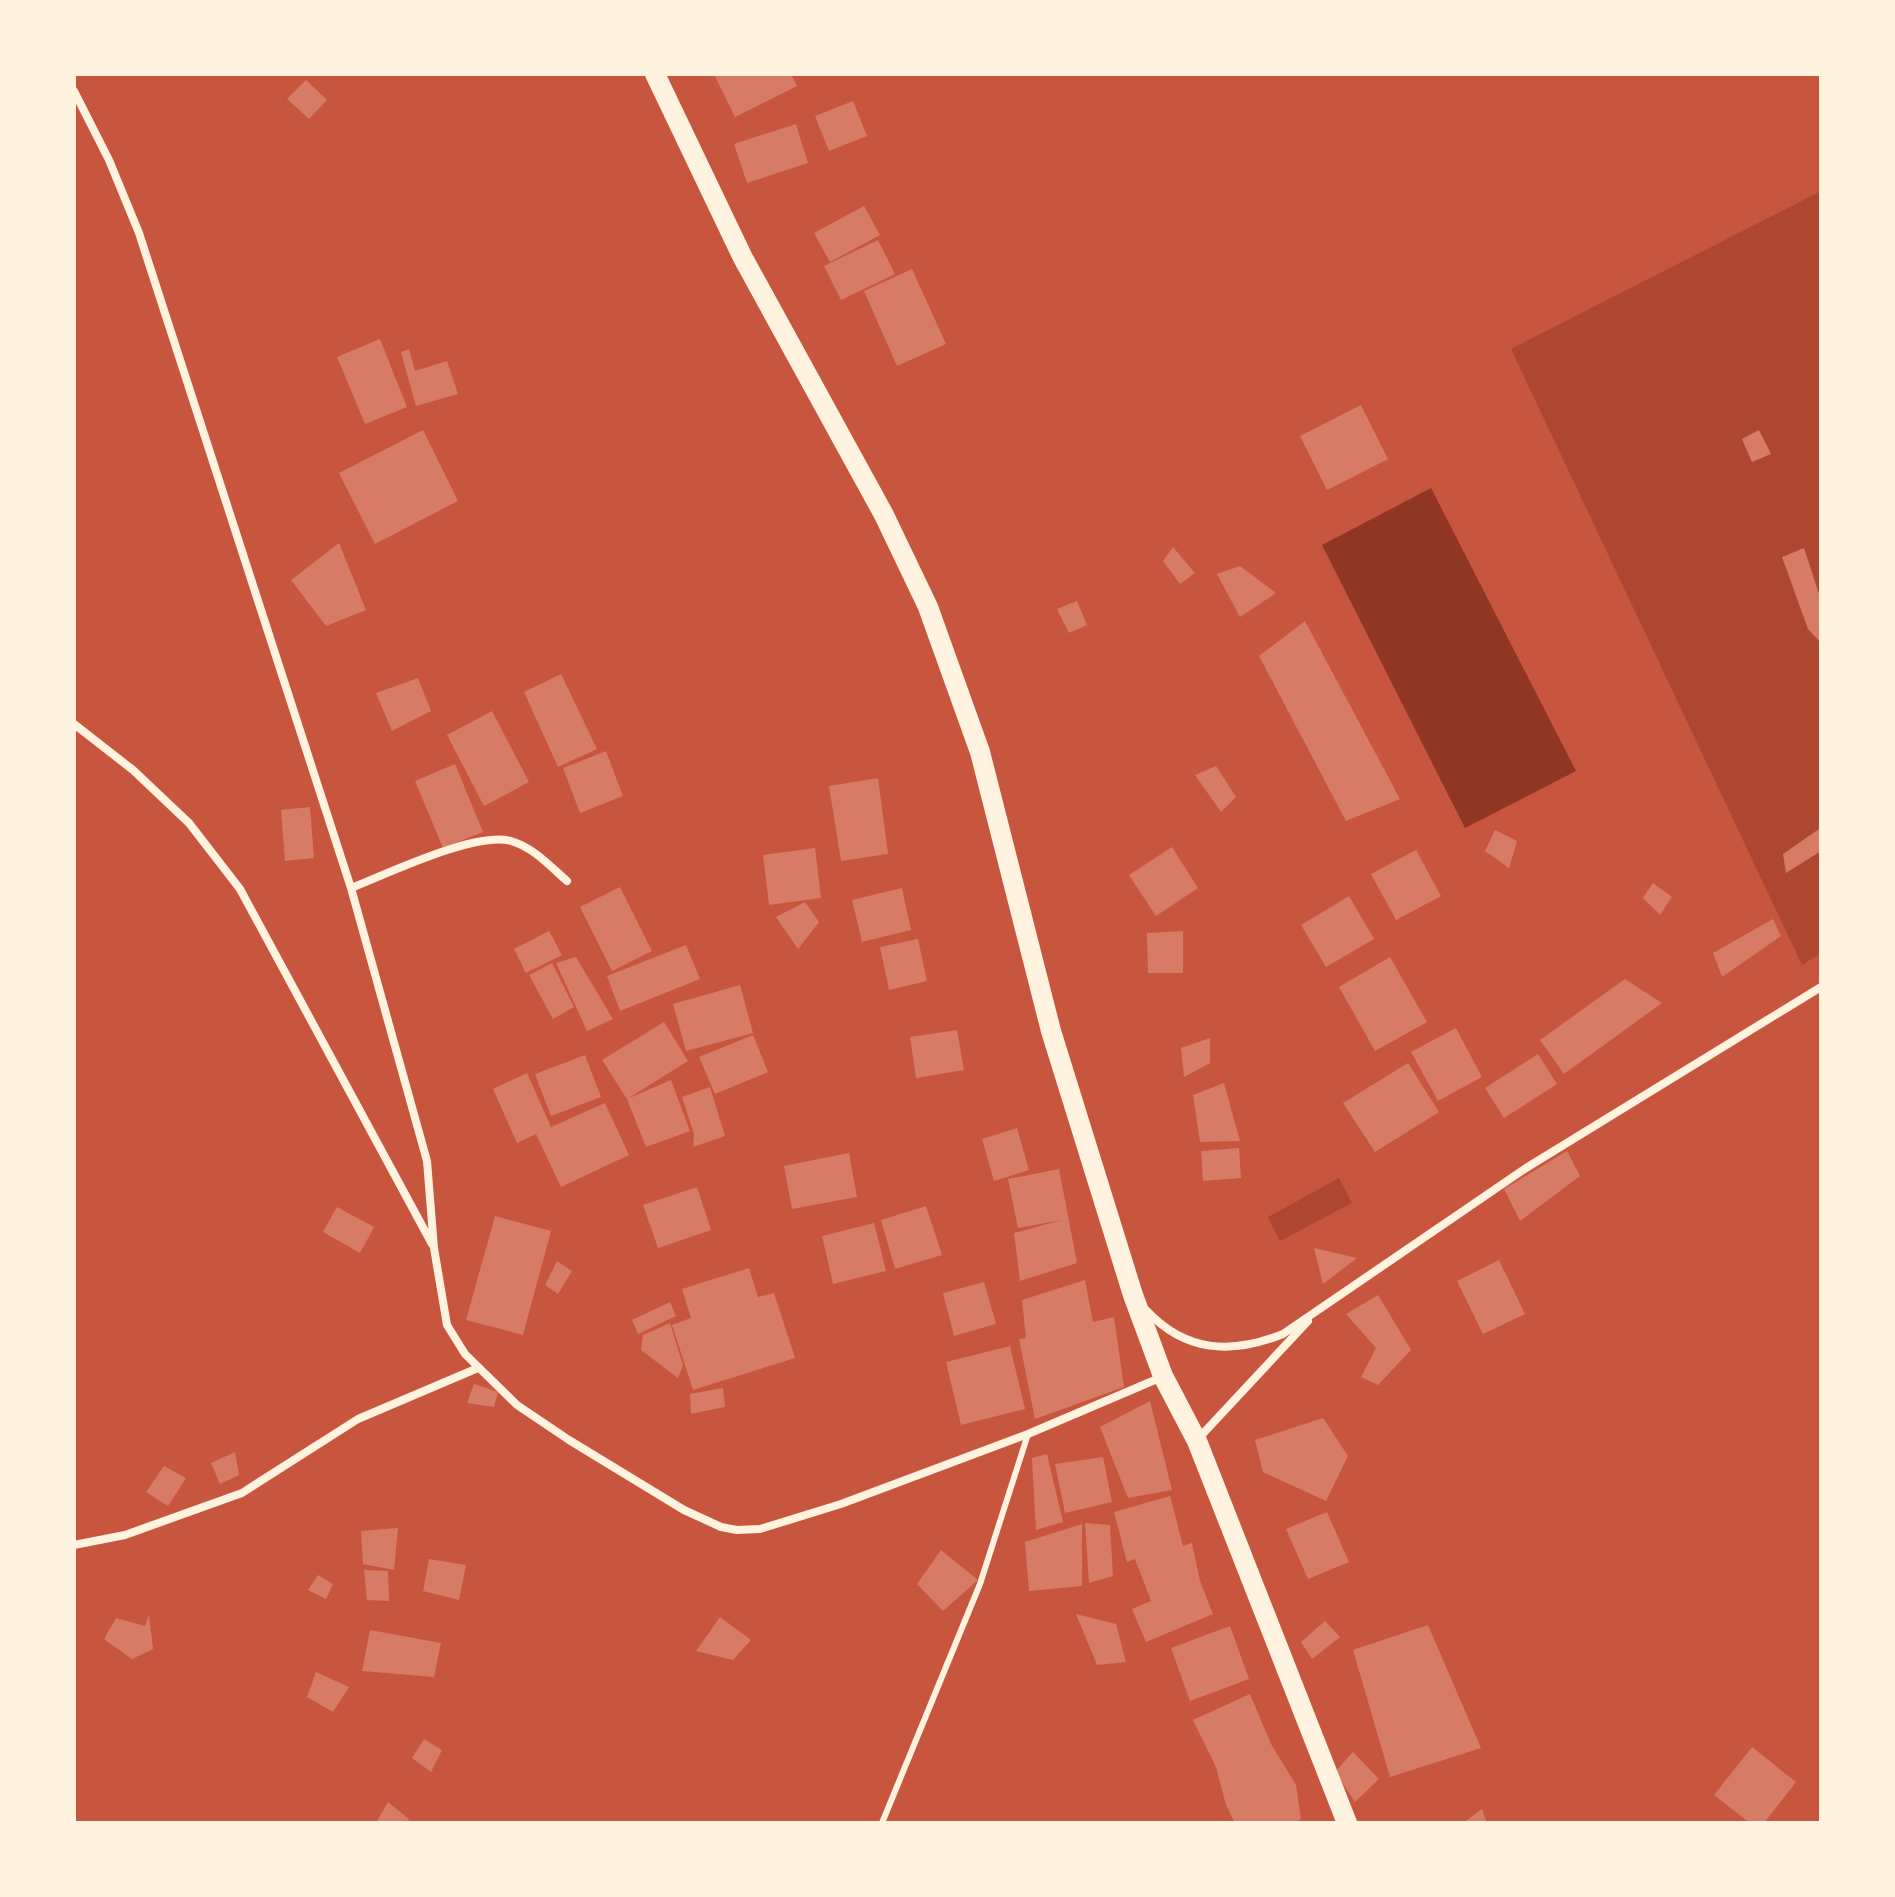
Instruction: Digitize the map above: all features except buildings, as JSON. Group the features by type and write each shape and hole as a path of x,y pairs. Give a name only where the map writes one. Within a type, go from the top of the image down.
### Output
{"main road":[{"path":"655,74 743,258 884,515 928,607 980,752 1051,1031 1133,1295 1163,1376 1197,1441 1347,1823"}],"street":[{"path":"74,91 109,160 139,233 351,888 427,1161 434,1248 447,1325 454,1340 517,1405 569,1440 684,1510 721,1527 737,1530 760,1529 841,1504 1028,1434 1163,1376"},
{"path":"74,724 133,770 189,823 240,889 434,1248"},
{"path":"351,888 439,854 484,839 500,838 523,845 567,881"},
{"path":"1133,1295 1169,1332 1197,1344 1243,1346 1262,1343 1283,1334 1526,1168 1821,987"},
{"path":"1197,1441 1316,1313"},
{"path":"74,1545 125,1535 242,1493 358,1419 478,1368"}],"lane":[{"path":"882,1823 980,1584 1028,1434"}],"shaded area":[{"path":"1821,191 1821,953 1802,965 1511,349"},
{"path":"1431,488 1576,771 1465,828 1322,545"},
{"path":"1339,1178 1352,1203 1280,1241 1268,1217"}]}
